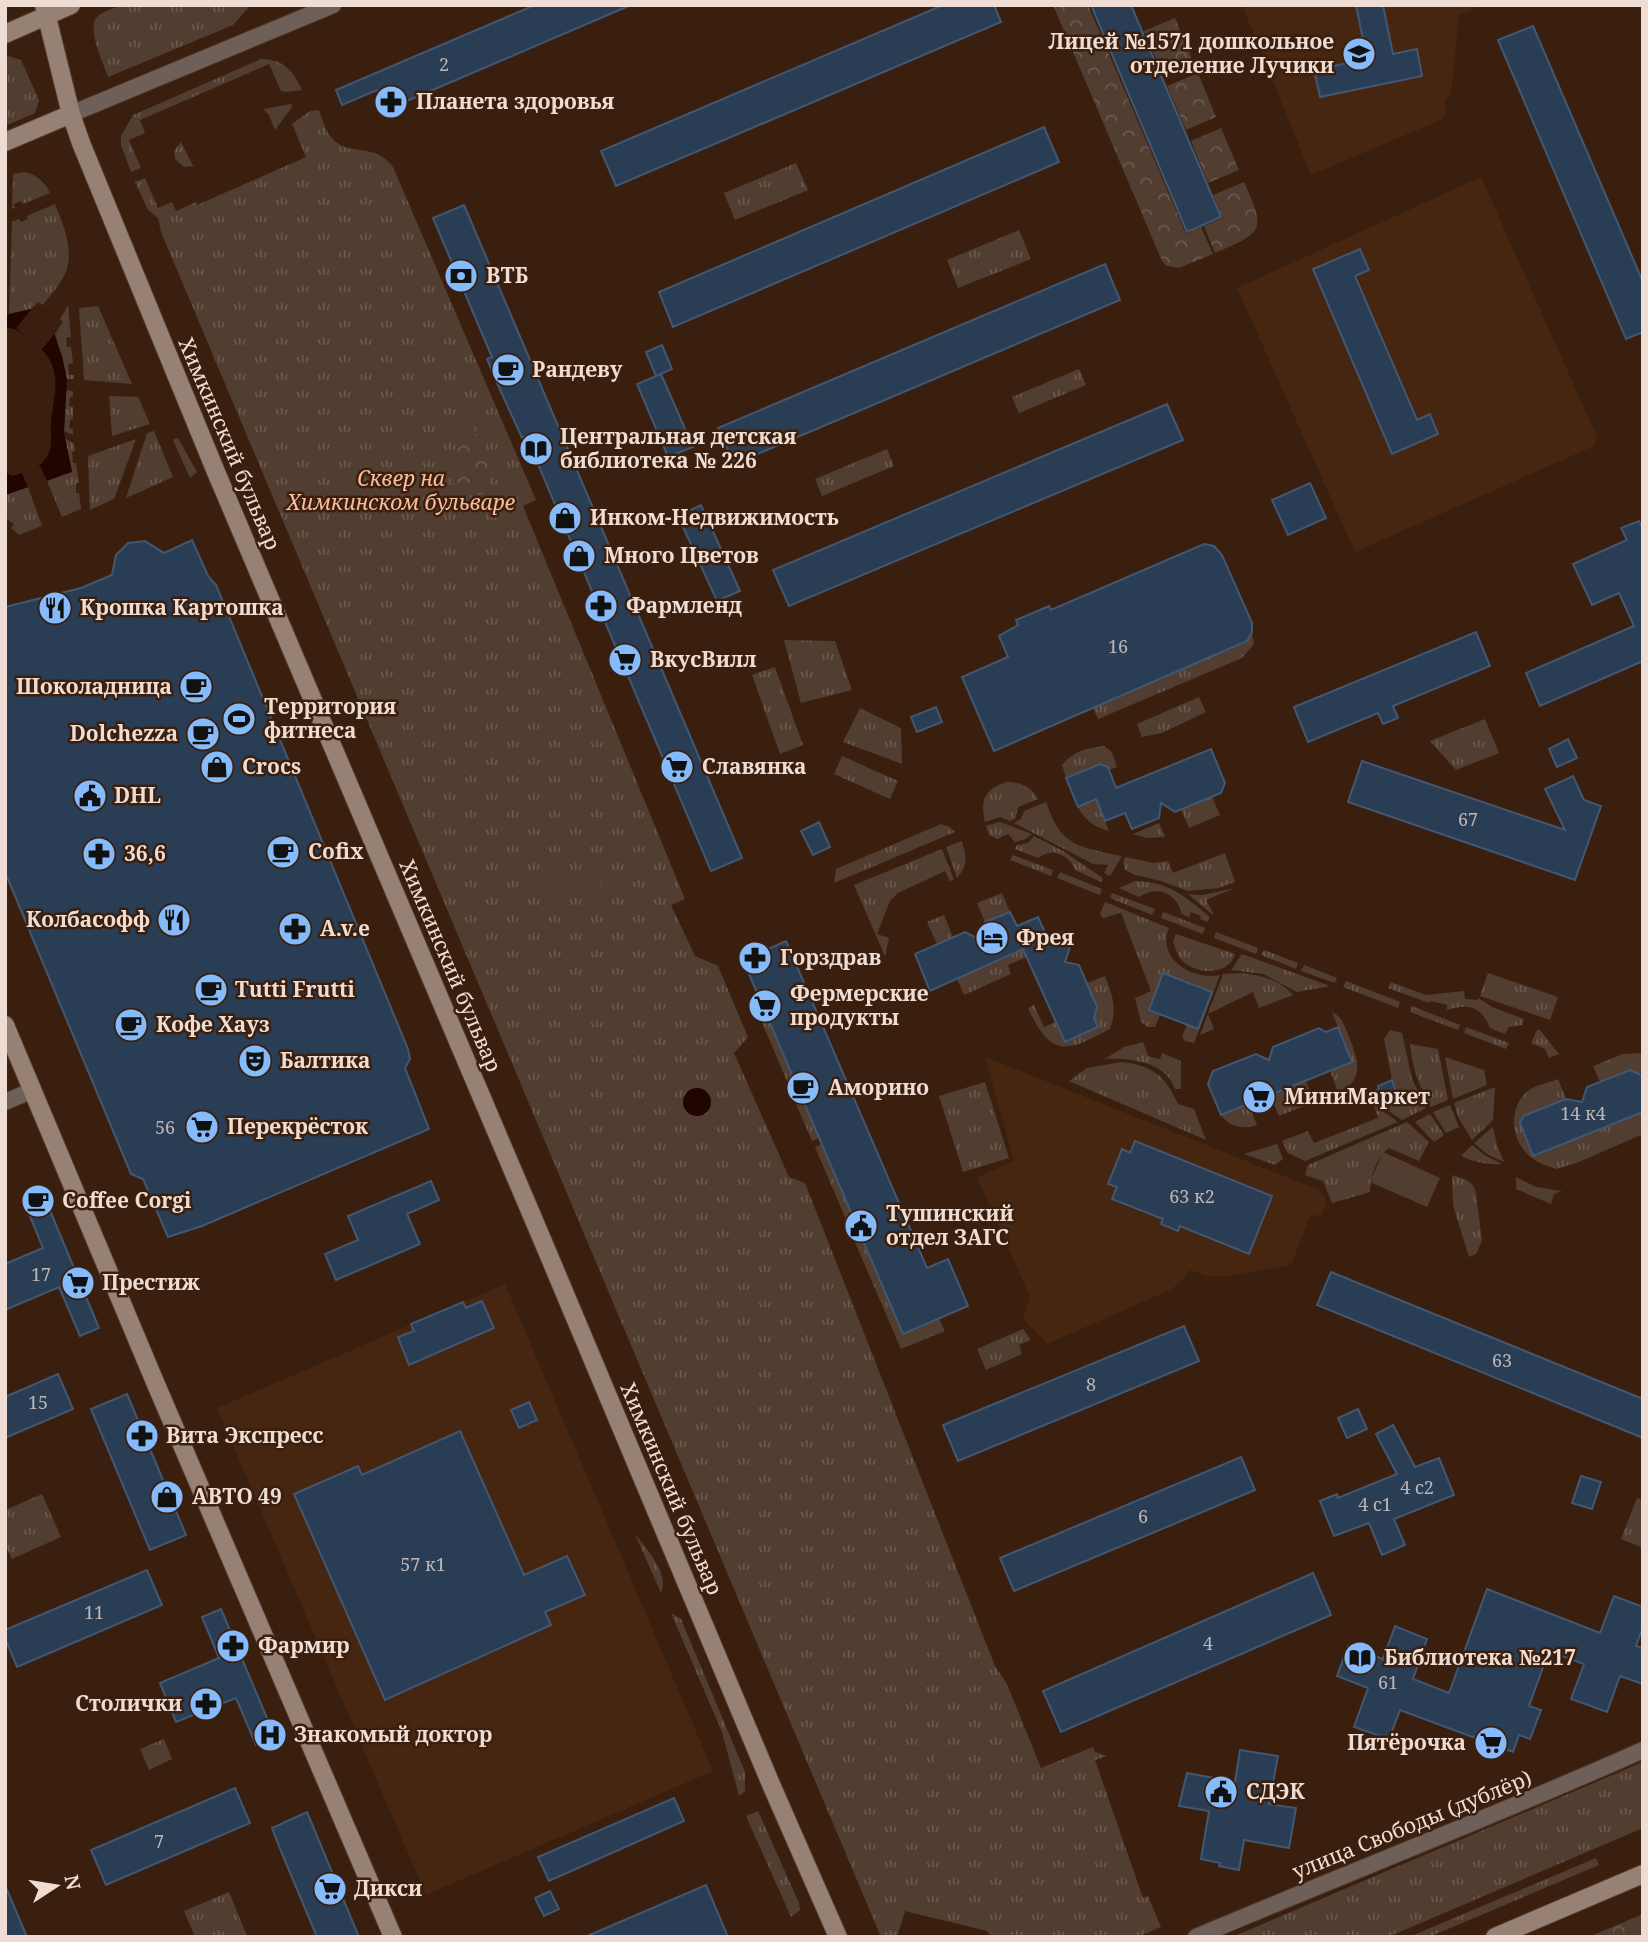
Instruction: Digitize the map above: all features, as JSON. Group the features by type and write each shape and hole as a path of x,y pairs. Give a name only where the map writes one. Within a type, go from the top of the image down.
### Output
{"main road":[{"path":"5,34 46,10 71,5"},
{"name":"Химкинский бульвар","path":"46,10 71,114 86,156 211,460 838,1937"},
{"path":"5,142 71,114"},
{"path":"5,1024 164,1405 393,1937"},
{"path":"1495,1937 1643,1874"}],"street":[{"path":"71,114 294,13 333,5"},
{"path":"5,1102 33,1090"},
{"name":"улица Свободы (дублёр)","path":"1196,1937 1376,1861 1528,1802 1643,1750"}],"shaded area":[{"name":"Лицей №1571 дошкольное отделение Лучики","path":"1242,5 1482,5 1459,15 1451,93 1445,101 1446,112 1443,119 1311,175"},
{"path":"1481,177 1597,437 1594,446 1355,552 1237,288"},
{"path":"31,309 50,322 62,356 67,379 64,433 72,472 5,495 5,472 12,476 36,468 49,453 51,443 54,369 44,351 34,342 21,332 5,327 5,315"},
{"path":"985,1057 1319,1190 1327,1201 1321,1217 1311,1214 1291,1265 1227,1276 1206,1276 1190,1270 1182,1281 1170,1290 1047,1344 1023,1319 1030,1297 977,1177 1014,1161"},
{"path":"697,1088 707,1092 711,1102 707,1112 697,1116 687,1112 683,1102 687,1092"},
{"path":"505,1284 713,1771 426,1895 217,1408"}],"green space":[{"path":"123,5 251,5 233,25 108,77 95,37 94,22 102,13"},
{"path":"1053,5 1088,5 1186,234 1201,227 1213,254 1179,268 1167,266 1162,261"},
{"path":"1175,18 1193,62 1163,75 1144,31"},
{"path":"8,56 21,60 39,100 35,113 5,126 5,58"},
{"path":"261,59 276,61 287,67 302,90 281,91 269,64 140,120 145,133 129,140 141,168 131,172 121,145 121,136 133,115"},
{"path":"1198,73 1216,117 1186,130 1167,86"},
{"path":"291,104 292,107 275,130 269,115 263,109"},
{"name":"Сквер на Химкинском бульваре","path":"319,110 328,133 337,143 377,154 393,167 536,500 523,506 685,899 671,905 695,956 718,966 748,1037 734,1053 789,1177 805,1183 995,1666 1007,1684 1041,1768 1093,1747 1095,1752 1107,1756 1095,1760 1143,1898 1148,1896 1161,1927 1137,1937 991,1937 987,1931 905,1911 897,1937 881,1937 161,232 158,218 148,210 135,182 145,178 158,208 172,202 176,211 196,202 197,205 306,157 292,124 310,111"},
{"path":"1221,128 1239,170 1208,183 1191,141"},
{"path":"181,142 193,166 184,167 175,159 174,151"},
{"path":"796,163 808,190 735,220 724,193"},
{"path":"25,172 40,180 50,193 23,204 21,201 14,204 15,208 12,209 13,174"},
{"path":"1244,182 1256,211 1256,228 1243,240 1215,253 1204,226 1223,218 1213,195"},
{"path":"55,204 68,247 65,274 43,305 38,302 31,309 9,314 12,222 19,219 21,222 28,219 27,216"},
{"path":"1019,230 1031,259 958,288 947,260"},
{"path":"68,306 71,337 66,338 67,347 71,347 73,363 68,364 69,375 74,375 74,379 67,379 55,333 63,322 60,319"},
{"path":"98,306 132,384 84,380 79,308"},
{"path":"1079,369 1086,385 1019,413 1012,397"},
{"path":"66,390 73,391 69,406 73,407 73,419 70,420 69,428 73,429 73,435 64,431"},
{"path":"109,396 138,397 150,424 112,436"},
{"path":"459,420 467,420 472,426 485,457 490,482 484,493 465,494 453,482 452,472 458,444 456,423"},
{"path":"154,431 173,477 126,498 147,433"},
{"path":"65,438 74,444 73,463 76,463 79,483 76,483 76,493 79,493 81,509 62,517 47,481 72,471"},
{"path":"178,438 197,472 190,478 173,440"},
{"path":"136,439 114,499 90,510 88,456"},
{"path":"887,449 894,466 822,496 815,479"},
{"path":"28,487 42,526 19,535 11,528 14,524 5,518 5,495"},
{"path":"1252,632 1254,644 1242,658 1098,719 1093,708 1247,641"},
{"path":"784,640 835,641 852,690 801,703"},
{"path":"775,667 803,745 780,754 752,675"},
{"path":"1199,697 1206,712 1162,733 1142,737 1137,724"},
{"path":"860,708 901,728 902,764 843,742"},
{"path":"1485,719 1499,753 1456,770 1430,741"},
{"path":"1104,746 1112,752 1117,767 1109,770 1100,764 1066,778 1062,765 1071,756 1086,749"},
{"path":"842,756 898,781 890,799 834,774"},
{"path":"1006,782 1025,786 1038,799 1018,807 1015,819 1010,821 1000,817 985,822 985,797 988,792"},
{"path":"1212,797 1220,815 1189,828 1181,809"},
{"path":"1096,799 1109,831 1091,823 1078,807"},
{"path":"1046,802 1058,828 1065,836 1083,847 1122,856 1110,876 1104,873 1108,865 1093,864 1014,823 1021,819 1024,811"},
{"path":"1000,822 1032,834 1015,842 1008,834 997,839 989,835 986,826"},
{"path":"1159,823 1165,837 1147,838 1133,834"},
{"path":"941,824 955,832 834,883 836,869"},
{"path":"1034,836 1063,851 1103,878 1101,882 1075,870 1069,860 1060,854 1049,853 1038,858 1015,849 1017,845 1028,843"},
{"path":"962,841 965,861 957,878 946,847"},
{"path":"942,849 954,880 950,881 945,871 898,893 890,901 877,934 889,938 885,956 854,885"},
{"path":"1225,853 1235,882 1219,888 1188,891 1135,875 1125,870 1123,863 1125,857 1154,863 1168,861 1173,873"},
{"path":"1013,855 1053,870 1051,876 1010,860"},
{"path":"560,870 567,884 559,898 543,898 536,884 545,871"},
{"path":"579,870 594,870 602,884 593,898 578,897 570,884"},
{"path":"1060,872 1102,889 1100,895 1057,878"},
{"path":"1135,881 1167,887 1210,917 1207,922 1191,912 1189,917 1182,914 1171,896 1159,891 1139,897 1119,888"},
{"path":"1235,888 1206,900 1214,915 1188,894 1202,895"},
{"path":"1002,893 1010,912 985,922 977,903"},
{"path":"1112,893 1155,909 1152,915 1110,898"},
{"path":"1105,902 1169,928 1166,939 1172,958 1189,971 1199,975 1220,975 1194,1043 1185,1041 1182,1037 1187,1025 1198,1029 1163,974 1149,1010 1160,1015 1155,1027 1148,1027 1141,1022 1135,998 1151,991 1121,913 1103,918 1100,914"},
{"path":"1163,912 1205,928 1203,934 1161,918"},
{"path":"944,915 953,937 937,944 927,922"},
{"path":"1216,932 1258,948 1256,954 1214,938"},
{"path":"1176,934 1235,954 1225,967 1218,970 1193,968 1178,954 1173,942"},
{"path":"1023,949 1027,957 1008,965 1011,974 964,995 957,979"},
{"path":"1264,950 1298,963 1296,969 1261,955"},
{"path":"1242,954 1330,986 1297,992 1263,974 1231,970"},
{"path":"1304,965 1337,978 1335,983 1301,971"},
{"path":"1240,973 1276,982 1293,995 1259,1008 1253,992 1208,1014 1214,1029 1200,1035 1223,974"},
{"path":"1488,973 1558,997 1550,1020 1480,996"},
{"path":"1105,976 1113,1002 1110,1029 1071,1046 1053,1043 1045,1036 1028,1008 1034,1005 1044,1027 1056,1022 1065,1042 1098,1027 1094,1018 1097,1007 1087,983"},
{"path":"1346,981 1400,1002 1398,1008 1343,987"},
{"path":"1391,982 1426,995 1464,991 1465,999 1478,998 1494,1008 1524,1019 1522,1025 1509,1027 1505,1034 1490,1028 1483,1015 1473,1008 1447,1010 1447,1005 1429,1003 1388,988"},
{"path":"1412,1006 1460,1025 1458,1030 1410,1012"},
{"path":"764,1010 798,1090 792,1093 758,1013"},
{"path":"1332,1012 1343,1023 1357,1063 1356,1076 1347,1087 1338,1092 1330,1071 1352,1062"},
{"path":"1466,1027 1509,1043 1506,1049 1464,1033"},
{"path":"1390,1030 1402,1033 1412,1079 1426,1108 1402,1120 1371,1099 1371,1092 1378,1088 1384,1103 1398,1098 1384,1039"},
{"path":"1537,1030 1540,1030 1559,1054 1549,1058 1545,1049 1531,1043"},
{"path":"1143,1042 1148,1056 1160,1059 1162,1053 1181,1061 1181,1089 1175,1089 1163,1072 1146,1063 1105,1059 1124,1047"},
{"path":"1410,1044 1438,1049 1448,1100 1431,1107 1417,1077"},
{"path":"1643,1053 1643,1072 1638,1074 1630,1070 1600,1082 1593,1066 1623,1054"},
{"path":"1445,1057 1484,1070 1487,1085 1453,1099"},
{"path":"1122,1062 1142,1066 1163,1079 1178,1104 1194,1109 1206,1140 1069,1081 1087,1068"},
{"path":"1558,1079 1566,1099 1523,1116 1520,1123 1533,1156 1643,1112 1643,1134 1557,1169 1535,1160 1520,1144 1514,1116 1521,1098 1531,1089"},
{"path":"1306,1081 1314,1102 1279,1116 1270,1095"},
{"path":"985,1082 1009,1158 963,1172 939,1096"},
{"path":"1495,1087 1493,1120 1472,1140 1458,1117 1454,1103"},
{"path":"803,1101 819,1138 812,1141 796,1104"},
{"path":"1248,1104 1257,1125 1237,1126 1221,1115"},
{"path":"1374,1105 1398,1122 1305,1161 1288,1153 1282,1141 1308,1131 1314,1143 1378,1118"},
{"path":"1450,1105 1459,1127 1446,1133 1433,1112"},
{"path":"1430,1114 1444,1135 1434,1142 1415,1122"},
{"path":"1407,1122 1429,1142 1419,1161 1389,1148 1375,1167 1370,1192 1332,1203 1323,1181 1305,1175 1308,1165"},
{"path":"1493,1127 1504,1162 1487,1154 1474,1143"},
{"path":"822,1144 855,1221 848,1224 815,1147"},
{"path":"1277,1144 1283,1159 1275,1165 1244,1154"},
{"path":"1472,1145 1502,1164 1481,1163 1461,1156"},
{"path":"1383,1152 1440,1178 1427,1207 1370,1182"},
{"path":"1452,1175 1470,1183 1476,1193 1482,1241 1476,1254 1469,1257 1453,1205"},
{"path":"1516,1177 1536,1187 1562,1191 1554,1194 1551,1204 1516,1189"},
{"path":"861,1236 903,1334 939,1319 945,1331 901,1349 854,1240"},
{"path":"1023,1329 1031,1340 1019,1345 1022,1354 986,1370 977,1349"},
{"path":"42,1494 61,1537 12,1559 5,1545 5,1510"},
{"path":"1637,1498 1643,1500 1643,1548 1621,1539"},
{"path":"635,1534 660,1569 663,1585 661,1593"},
{"path":"671,1613 681,1619 745,1772 745,1791 739,1796 722,1732"},
{"path":"164,1739 172,1759 149,1770 140,1749"},
{"path":"947,1751 955,1755 959,1763 955,1771 947,1775 939,1771 935,1763 939,1755"},
{"path":"1643,1762 1643,1828 1388,1937 1232,1937"},
{"path":"758,1811 799,1903 800,1910 791,1917 746,1816"},
{"path":"1596,1858 1599,1865 1429,1937 1409,1937"},
{"path":"229,1892 247,1936 195,1937 184,1911"},
{"path":"1643,1914 1643,1937 1588,1937 1591,1936"}],"pier":[{"path":"34,306 53,320 58,330 42,349 16,328"},
{"path":"40,466 48,483 29,490 22,473"}],"building":[{"path":"535,5 631,5 386,110 377,90 342,105 336,90"},
{"path":"943,5 994,5 1001,22 616,186 601,151"},
{"path":"1091,5 1131,5 1221,217 1187,232"},
{"path":"1356,5 1383,5 1393,54 1417,49 1422,76 1320,97 1314,70 1367,59"},
{"path":"1533,26 1643,282 1643,332 1626,339 1498,40"},
{"path":"1044,127 1059,162 673,327 659,292"},
{"path":"464,205 742,858 711,871 526,436 522,438 497,383 487,359 492,357 433,218"},
{"path":"1360,249 1369,270 1355,276 1417,420 1430,414 1438,434 1392,454 1313,269"},
{"path":"1105,264 1120,300 734,464 718,428"},
{"path":"662,345 672,369 656,376 646,352"},
{"path":"661,374 693,447 668,457 637,384"},
{"path":"1167,404 1183,440 789,606 773,570"},
{"path":"1310,483 1326,518 1288,535 1272,500"},
{"path":"701,505 740,591 717,601 678,516"},
{"path":"1639,521 1643,529 1643,661 1540,706 1526,673 1634,626 1619,593 1592,605 1573,564 1627,540 1621,528"},
{"path":"192,540 208,576 216,585 408,1049 410,1059 405,1068 429,1129 202,1226 168,1237 143,1179 131,1174 5,872 5,607 81,588 112,575 116,555 128,543 145,541 164,553"},
{"path":"1204,544 1214,546 1222,555 1252,623 1252,632 1247,641 994,751 962,677 1008,657 999,636 1018,625 1016,620 1049,606 1051,610"},
{"path":"1476,632 1490,666 1393,706 1398,718 1383,724 1378,713 1308,742 1294,707"},
{"path":"936,707 942,722 917,732 911,717"},
{"path":"1568,739 1577,758 1557,767 1549,749"},
{"path":"1211,749 1225,783 1221,793 1175,812 1161,803 1159,818 1132,829 1125,813 1105,821 1096,799 1078,807 1066,778 1100,764 1108,767 1116,788"},
{"path":"1362,761 1565,830 1545,789 1573,776 1584,800 1601,806 1575,880 1348,802"},
{"path":"819,822 830,847 813,855 801,831"},
{"path":"1010,912 1017,926 1038,917 1048,939 1063,932 1070,947 1065,962 1079,965 1097,1007 1094,1018 1098,1027 1065,1042 1023,949 930,991 915,954 965,932 979,939 985,922"},
{"path":"786,941 927,1268 948,1259 968,1306 903,1334 743,960"},
{"path":"1163,973 1212,992 1198,1029 1149,1010"},
{"path":"1338,1027 1352,1062 1221,1115 1208,1084 1213,1071 1256,1054 1269,1060 1273,1047 1319,1028 1326,1032"},
{"path":"1630,1070 1643,1076 1643,1112 1533,1156 1520,1123 1523,1116 1566,1099 1582,1102 1587,1087"},
{"path":"1392,1080 1398,1098 1384,1103 1378,1086"},
{"path":"1135,1141 1272,1196 1249,1254 1180,1226 1178,1231 1161,1224 1163,1219 1112,1199 1117,1187 1108,1184 1122,1149 1130,1153"},
{"path":"431,1181 439,1200 407,1214 420,1244 336,1280 325,1254 358,1240 348,1216"},
{"path":"44,1196 99,1328 80,1336 59,1287 5,1310 5,1264 43,1248 25,1204"},
{"path":"1331,1272 1643,1399 1643,1438 1317,1305"},
{"path":"482,1301 494,1328 409,1365 398,1337 414,1331 411,1324 463,1302 466,1308"},
{"path":"1184,1326 1199,1361 958,1461 943,1425"},
{"path":"58,1374 73,1409 5,1438 5,1397"},
{"path":"127,1394 186,1535 150,1550 91,1409"},
{"path":"529,1402 537,1420 519,1428 511,1410"},
{"path":"1358,1409 1367,1429 1347,1438 1338,1418"},
{"path":"1393,1425 1415,1467 1439,1458 1454,1495 1394,1519 1405,1545 1382,1555 1369,1523 1334,1536 1320,1501 1337,1494 1338,1498 1397,1474 1376,1434"},
{"path":"460,1431 524,1575 567,1556 585,1595 545,1612 551,1625 385,1700 294,1494 358,1466 362,1475"},
{"path":"1241,1457 1255,1490 1014,1591 1000,1558"},
{"path":"1581,1476 1601,1482 1592,1509 1572,1503"},
{"path":"147,1570 162,1605 17,1667 5,1638 5,1630"},
{"path":"1313,1573 1331,1615 1061,1732 1043,1691"},
{"path":"1487,1589 1600,1633 1614,1596 1643,1607 1643,1627 1636,1646 1643,1648 1643,1684 1620,1676 1607,1712 1571,1699 1584,1664 1549,1651 1529,1706 1541,1710 1530,1739 1519,1735 1513,1752 1400,1710 1389,1739 1354,1727 1368,1688 1337,1676 1348,1646 1383,1659 1395,1626 1427,1639 1413,1679 1449,1693"},
{"path":"221,1609 275,1737 256,1745 236,1698 176,1722 160,1683 219,1658 202,1617"},
{"path":"1240,1750 1278,1756 1269,1804 1296,1808 1289,1848 1244,1840 1239,1870 1201,1859 1209,1811 1179,1806 1187,1773 1235,1782"},
{"path":"235,1788 250,1823 106,1885 91,1850"},
{"path":"674,1798 684,1821 549,1881 538,1857"},
{"path":"307,1812 359,1937 317,1937 281,1851 272,1828"},
{"path":"5,1885 27,1937 5,1937"},
{"path":"706,1885 728,1937 585,1937"},
{"path":"550,1891 559,1909 544,1916 535,1898"}],"place":[{"name":"Лицей №1571 дошкольное отделение Лучики","path":"1359,54"},
{"name":"Планета здоровья","path":"391,102"},
{"name":"ВТБ","path":"461,276"},
{"name":"Рандеву","path":"508,370"},
{"name":"Центральная детская библиотека № 226","path":"536,449"},
{"name":"Инком-Недвижимость","path":"565,518"},
{"name":"Много Цветов","path":"579,556"},
{"name":"Фармленд","path":"601,606"},
{"name":"Крошка Картошка","path":"55,608"},
{"name":"ВкусВилл","path":"625,660"},
{"name":"Шоколадница","path":"196,687"},
{"name":"Территория фитнеса","path":"239,719"},
{"name":"Dolchezza","path":"203,734"},
{"name":"Crocs","path":"217,767"},
{"name":"Славянка","path":"677,767"},
{"name":"DHL","path":"90,796"},
{"name":"Cofix","path":"283,852"},
{"name":"36,6","path":"99,854"},
{"name":"Колбасофф","path":"174,920"},
{"name":"A.v.e","path":"295,929"},
{"name":"Фрея","path":"992,938"},
{"name":"Горздрав","path":"755,958"},
{"name":"Tutti Frutti","path":"211,990"},
{"name":"Фермерские продукты","path":"765,1006"},
{"name":"Кофе Хауз","path":"131,1025"},
{"name":"Балтика","path":"255,1061"},
{"name":"Аморино","path":"803,1088"},
{"name":"МиниМаркет","path":"1259,1097"},
{"name":"Перекрёсток","path":"202,1127"},
{"name":"Coffee Corgi","path":"38,1201"},
{"name":"Тушинский отдел ЗАГС","path":"861,1226"},
{"name":"Престиж","path":"78,1283"},
{"name":"Вита Экспресс","path":"142,1436"},
{"name":"АВТО 49","path":"167,1497"},
{"name":"Фармир","path":"233,1646"},
{"name":"Библиотека №217","path":"1360,1658"},
{"name":"Столички","path":"206,1704"},
{"name":"Знакомый доктор","path":"270,1735"},
{"name":"Пятёрочка","path":"1491,1743"},
{"name":"СДЭК","path":"1221,1792"},
{"name":"Дикси","path":"330,1889"}]}
